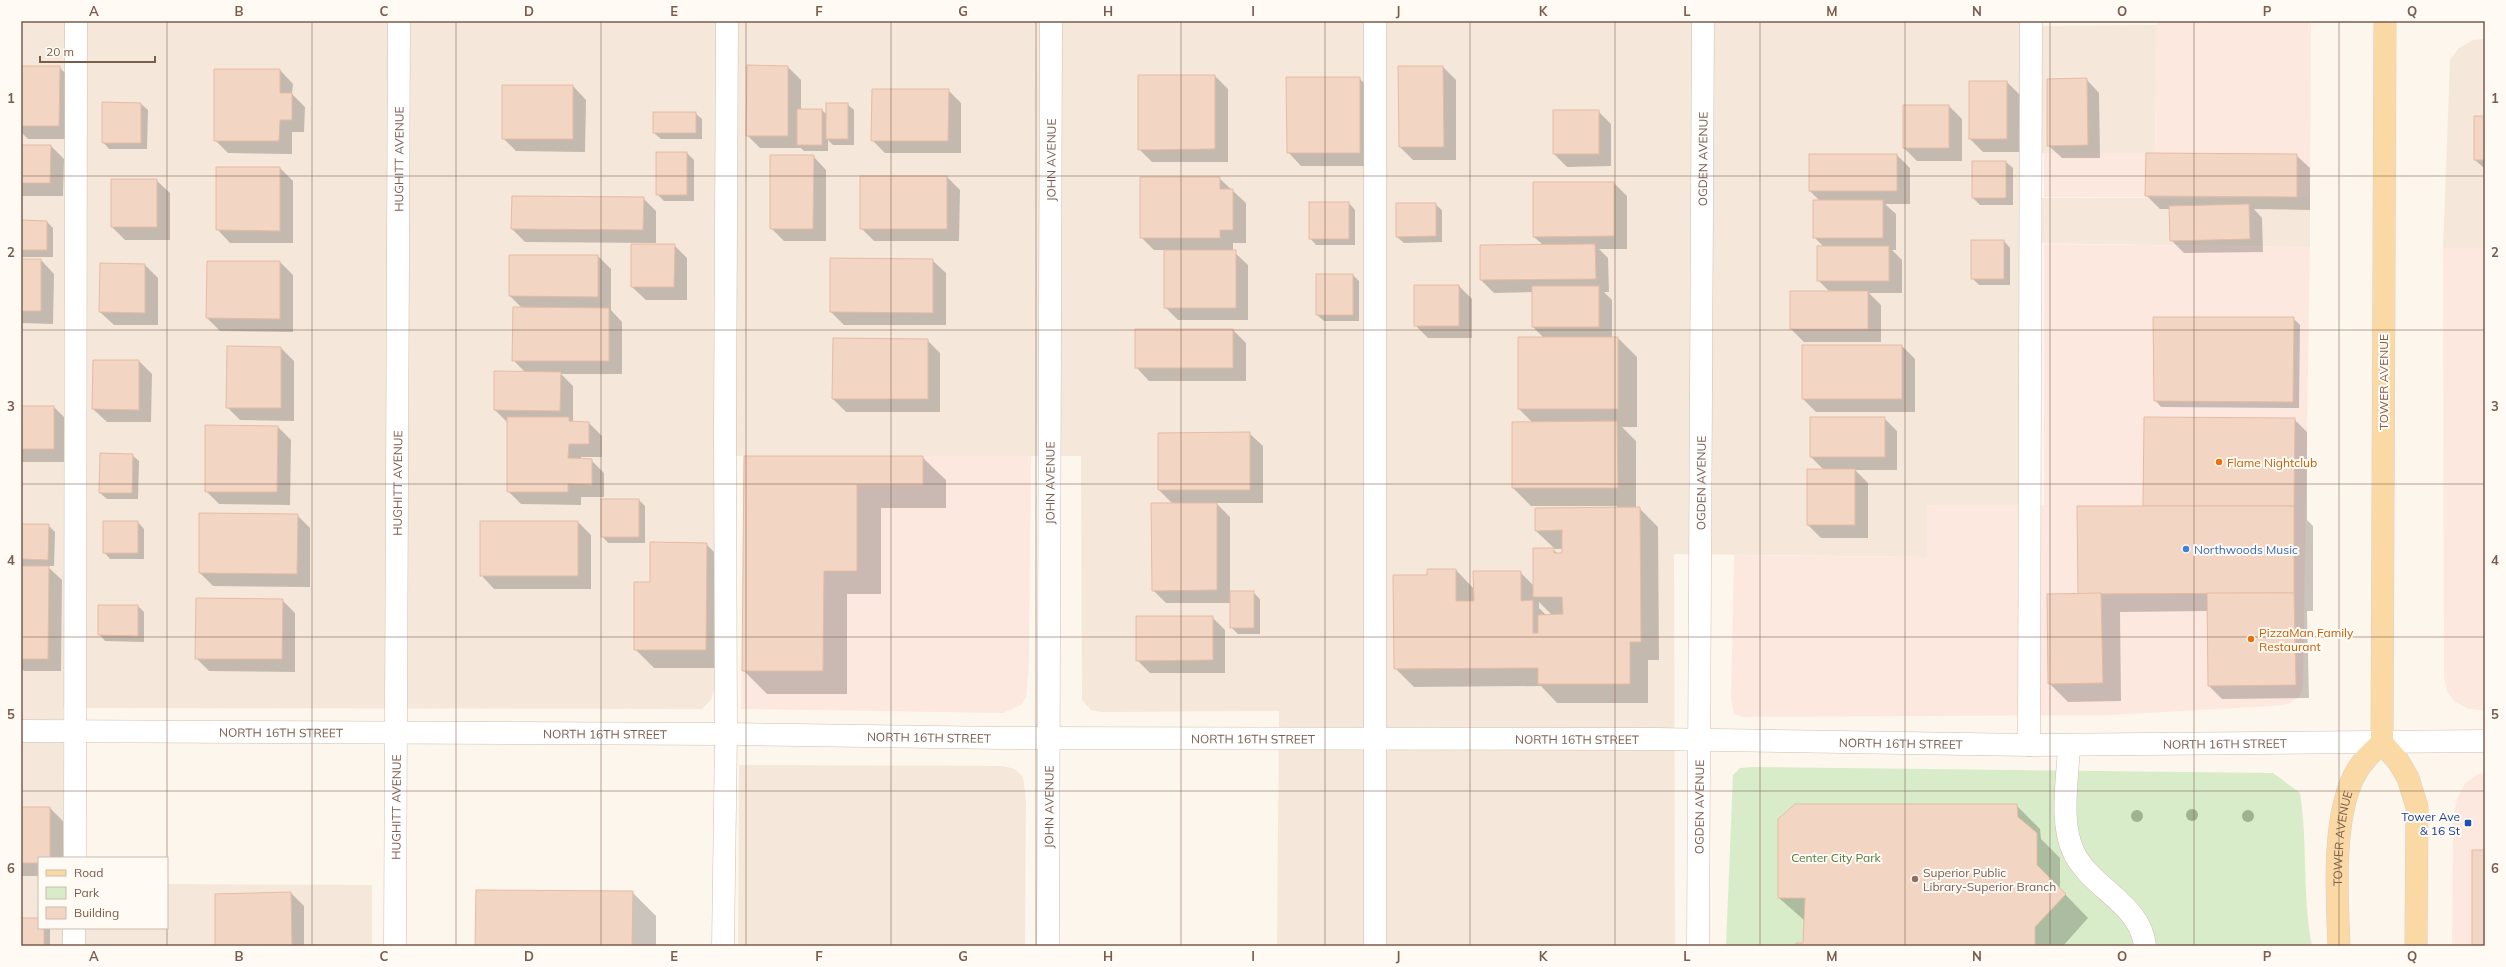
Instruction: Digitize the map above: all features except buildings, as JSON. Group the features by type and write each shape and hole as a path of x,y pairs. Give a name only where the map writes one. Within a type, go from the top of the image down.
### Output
{"main road":[{"name":"TOWER AVENUE","path":"2339,946 2337,894 2340,827 2346,795 2354,775 2365,759 2382,743 2386,21"},
{"path":"2382,743 2398,761 2408,778 2417,807 2416,946"}],"street":[{"path":"74,857 76,732 76,21"},
{"name":"HUGHITT AVENUE","path":"395,946 399,21"},
{"path":"723,946 726,734 724,431 727,21"},
{"name":"JOHN AVENUE","path":"1048,946 1051,21"},
{"path":"1375,21 1377,739 1375,946"},
{"name":"OGDEN AVENUE","path":"1698,946 1703,21"},
{"path":"2029,745 2031,21"},
{"name":"NORTH 16TH STREET","path":"21,731 396,734 726,734 1049,738 1699,740 2029,745 2485,741"},
{"path":"2069,745 2067,823 2070,843 2085,870 2135,918 2142,930 2145,946"},
{"path":"74,929 74,946"}],"shaded area":[{"path":"21,21 2022,21 2022,26 2157,25 2155,153 2022,153 2021,198 2310,197 2310,247 2020,243 2020,506 1927,557 1674,554 1675,946 1277,946 1279,711 1101,712 1091,710 1082,700 1081,456 715,456 715,687 711,700 702,709 63,708 64,857 38,857 38,929 168,929 168,884 372,885 372,946 21,946"},
{"path":"2157,21 2311,21 2310,197 2044,197 2044,153 2155,153"},
{"path":"2485,39 2485,248 2443,248 2450,60 2459,48 2473,40"},
{"path":"2044,244 2310,247 2303,686 2300,696 2288,704 2271,706 2111,715 1742,717 1734,714 1731,700 1734,555 1927,557 1927,505 2044,505"},
{"path":"2443,248 2485,248 2485,711 2469,709 2454,701 2448,693 2444,678"},
{"path":"744,456 1031,456 1029,666 1026,697 1021,705 1003,713 741,709"},
{"path":"739,765 1003,766 1015,769 1023,777 1026,800 1025,946 738,946"},
{"path":"2485,773 2485,946 2452,946 2453,818 2457,799 2465,783 2478,774"}],"green space":[{"name":"Center City Park","path":"1740,768 2273,773 2300,793 2304,831 2307,908 2312,946 1726,946 1733,775"}],"place":[{"name":"Flame Nightclub","path":"2219,462"},
{"name":"Northwoods Music","path":"2186,549"},
{"name":"PizzaMan Family Restaurant","path":"2251,639"},
{"name":"Tower Ave & 16 St","path":"2468,823"},
{"name":"Superior Public Library-Superior Branch","path":"1915,879"}]}
